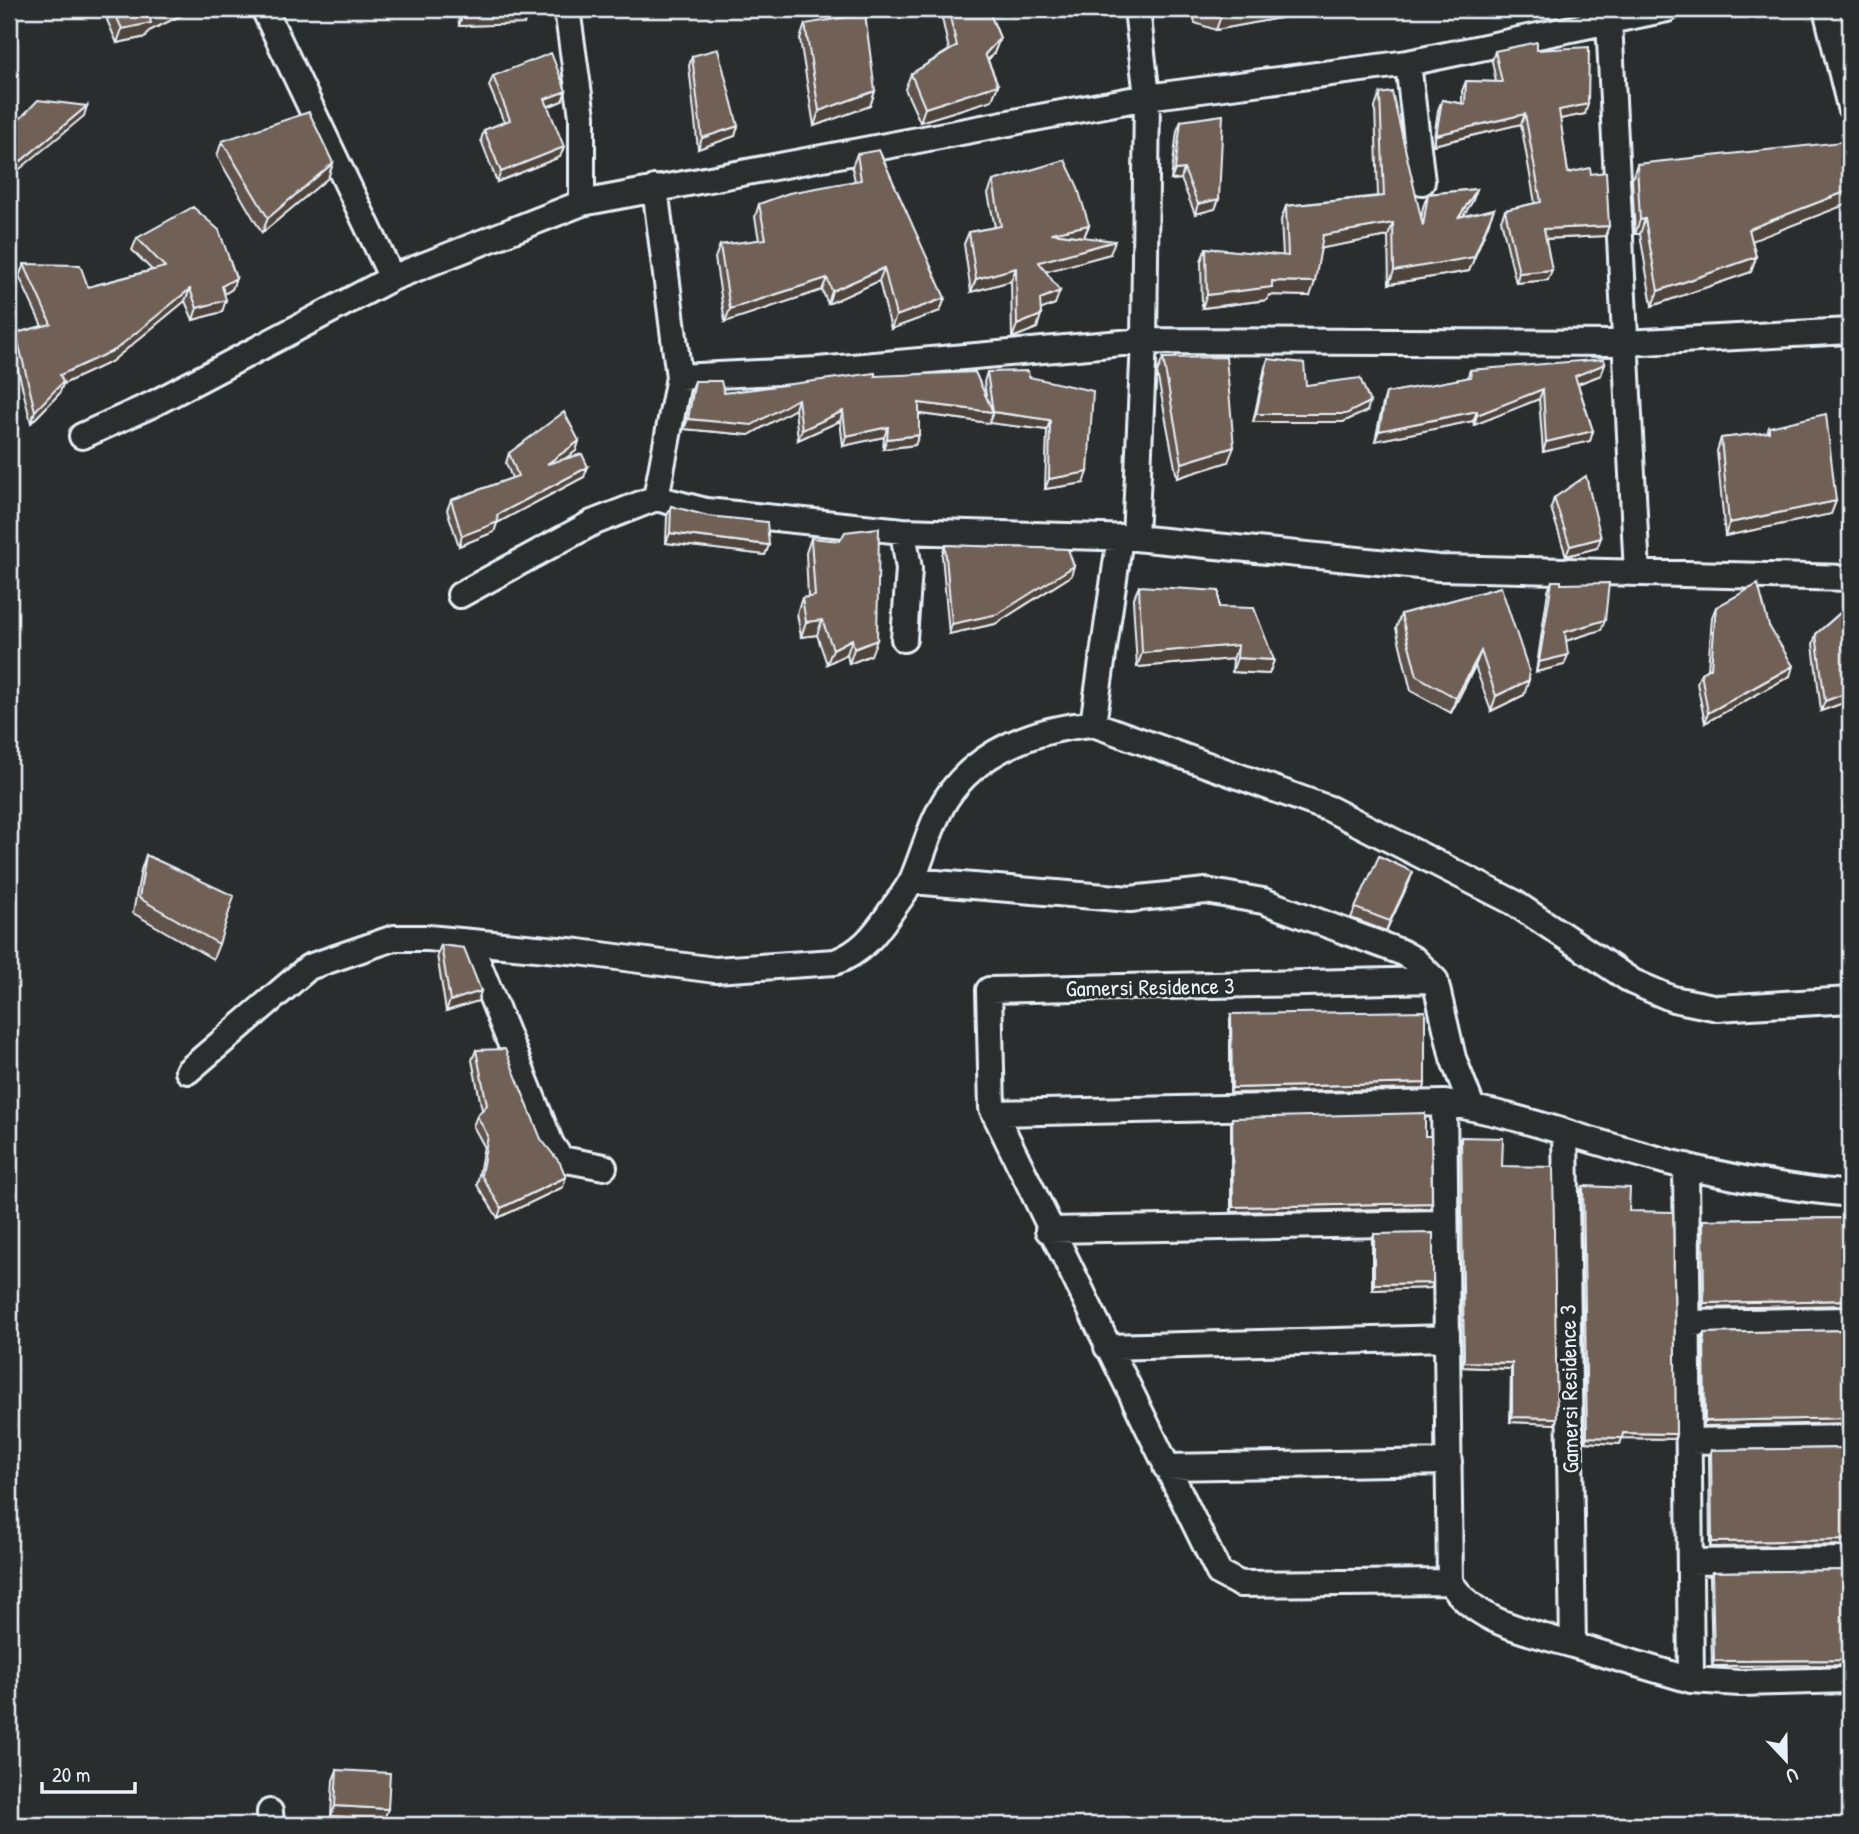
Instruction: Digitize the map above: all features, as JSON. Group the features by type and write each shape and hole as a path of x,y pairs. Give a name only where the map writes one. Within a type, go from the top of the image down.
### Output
{"street":[{"path":"264,9 391,278"},
{"path":"567,9 582,116 582,203"},
{"path":"1093,724 1128,538 1144,341 1147,97 1137,9"},
{"path":"82,436 151,405 391,278 582,203 1147,97 1408,63 1667,9"},
{"path":"1826,9 1850,107"},
{"path":"1609,21 1637,573"},
{"path":"1408,63 1422,182"},
{"path":"655,188 679,377 656,498"},
{"path":"679,377 818,370 1144,341 1625,343 1850,331"},
{"path":"460,595 592,523 656,498 706,511 903,531 1128,538 1439,568 1850,578"},
{"path":"903,531 909,569 904,639"},
{"path":"188,1071 309,967 394,938 428,938 715,970 835,962 852,956 864,946 912,881 946,799 973,769 1017,740 1059,727 1093,724 1330,809 1513,902 1633,982 1673,999 1718,1008 1850,1000"},
{"path":"912,881 1146,899 1206,891 1264,901 1402,952 1415,960 1435,980 1452,1058 1472,1107"},
{"path":"470,943 551,1144 561,1159 604,1167"},
{"name":"Gamersi Residence 3","path":"1435,980 989,990 994,1113 1048,1230 1219,1573 1240,1584 1450,1582"},
{"path":"1444,1103 1450,1582 1473,1610 1487,1617 1691,1680 1740,1683 1850,1680"},
{"path":"994,1113 1444,1103 1472,1107 1686,1167 1770,1186 1850,1194"},
{"name":"Gamersi Residence 3","path":"1564,1132 1573,1645"},
{"path":"1686,1167 1691,1680"},
{"path":"1048,1230 1445,1223"},
{"path":"1688,1323 1850,1320"},
{"path":"1107,1347 1447,1338"},
{"path":"1689,1441 1850,1438"},
{"path":"1166,1466 1448,1462"},
{"path":"1690,1562 1850,1560"}],"building":[{"path":"113,9 170,9 150,18 151,23 122,29"},
{"path":"462,9 528,9 528,14 462,15"},
{"path":"948,9 988,9 1000,38 985,54 998,85 925,108 911,74 957,46"},
{"path":"1200,9 1263,9 1221,16"},
{"path":"865,14 875,91 819,111 805,24"},
{"path":"1537,42 1537,50 1589,47 1588,104 1559,110 1568,173 1590,168 1591,174 1606,172 1609,226 1544,229 1552,270 1519,273 1505,210 1541,202 1525,114 1436,135 1442,100 1465,104 1466,81 1502,82 1495,51"},
{"path":"718,49 738,126 702,138 692,56"},
{"path":"551,53 566,91 545,99 564,147 501,172 484,130 510,120 493,76"},
{"path":"1392,92 1423,226 1428,194 1477,189 1459,217 1494,209 1474,257 1394,271 1393,223 1323,235 1315,282 1272,281 1272,287 1207,295 1206,248 1288,256 1286,206 1384,196 1380,94"},
{"path":"38,100 87,106 9,171 9,130"},
{"path":"309,112 333,163 268,218 222,141"},
{"path":"1223,115 1219,199 1198,204 1184,169 1175,170 1181,121"},
{"path":"1850,141 1850,190 1749,229 1756,257 1658,291 1645,219 1640,220 1637,164"},
{"path":"879,150 945,298 896,316 884,268 832,291 827,278 730,309 720,245 766,239 759,204 789,193 861,180 857,154"},
{"path":"1065,160 1077,185 1089,225 1051,233 1115,241 1039,262 1060,291 1040,299 1041,315 1017,325 1016,268 976,279 969,232 1001,226 993,181"},
{"path":"193,207 219,230 236,278 222,286 226,300 197,308 190,289 115,350 60,375 63,382 35,411 16,333 51,324 24,264 80,265 88,287 165,267 137,238"},
{"path":"1226,357 1234,447 1182,463 1163,358"},
{"path":"1268,359 1304,363 1306,385 1360,378 1370,402 1346,414 1256,414"},
{"path":"1604,359 1605,364 1575,376 1593,431 1546,442 1543,389 1477,415 1477,411 1379,431 1386,393 1471,377 1470,370"},
{"path":"1028,371 1029,377 1093,391 1088,472 1049,479 1050,420 993,412 987,372"},
{"path":"975,372 993,412 919,403 919,435 887,439 888,427 846,436 843,411 802,430 798,399 752,425 688,419 695,381 721,381 724,393 875,373 875,376"},
{"path":"564,412 579,441 547,464 582,454 588,467 497,515 498,522 462,536 451,500 518,476 509,453"},
{"path":"1826,414 1836,501 1729,523 1721,438 1769,432 1769,427"},
{"path":"1586,476 1601,538 1570,546 1554,498"},
{"path":"671,506 708,516 767,522 769,545 670,533"},
{"path":"879,528 877,640 854,649 852,639 833,649 822,620 806,622 802,598 815,596 811,538 840,541 845,532"},
{"path":"945,545 1068,549 1074,566 998,614 952,624"},
{"path":"1552,581 1561,581 1561,584 1609,583 1605,620 1565,632 1568,655 1539,662"},
{"path":"1758,584 1769,626 1793,666 1708,713 1701,673 1711,668 1716,607"},
{"path":"1139,586 1219,591 1219,607 1254,608 1274,660 1237,658 1238,645 1142,653"},
{"path":"1501,587 1529,671 1529,680 1496,696 1481,651 1456,698 1417,676 1401,614"},
{"path":"1845,597 1850,597 1850,694 1849,692 1825,701 1816,634 1846,608"},
{"path":"146,855 234,896 219,944 139,898"},
{"path":"1379,856 1413,872 1390,921 1355,908"},
{"path":"441,945 464,948 481,991 450,1001"},
{"path":"1425,1011 1425,1083 1232,1088 1231,1014"},
{"path":"505,1049 541,1139 560,1163 566,1177 501,1208 481,1175 488,1136 477,1116 487,1105 476,1050"},
{"path":"1425,1113 1425,1136 1431,1136 1432,1203 1233,1207 1232,1118"},
{"path":"1461,1137 1503,1138 1502,1166 1553,1167 1557,1418 1512,1417 1512,1363 1464,1362"},
{"path":"1583,1186 1630,1188 1629,1211 1673,1212 1676,1434 1623,1433 1622,1438 1587,1437"},
{"path":"1850,1218 1850,1300 1704,1303 1703,1220"},
{"path":"1433,1233 1433,1283 1374,1284 1374,1234"},
{"path":"1850,1330 1850,1418 1705,1421 1704,1333"},
{"path":"1850,1448 1850,1540 1712,1542 1711,1450"},
{"path":"1850,1570 1850,1660 1714,1661 1712,1572"},
{"path":"337,1770 390,1773 388,1809 335,1806"}]}
